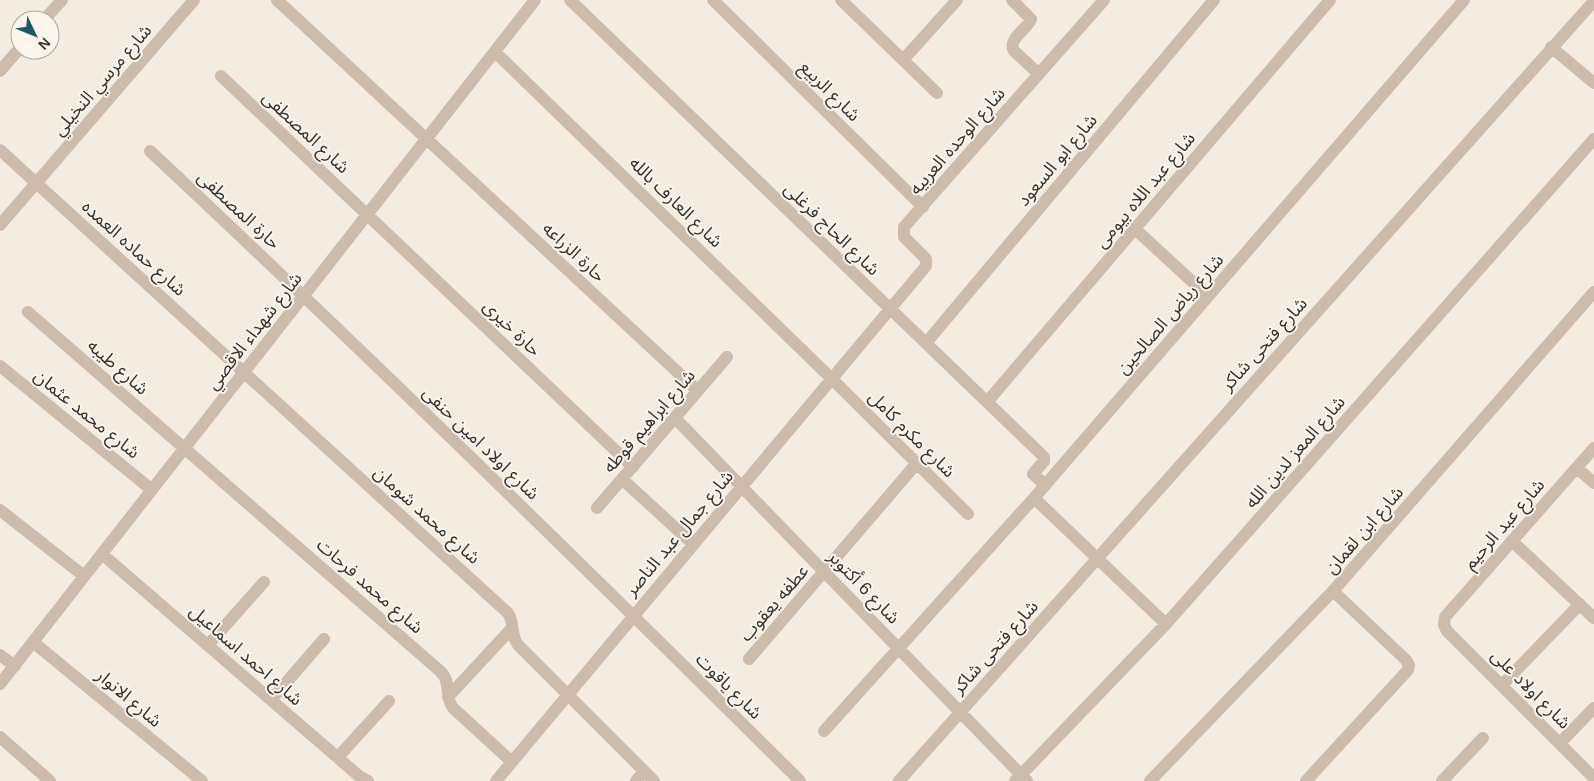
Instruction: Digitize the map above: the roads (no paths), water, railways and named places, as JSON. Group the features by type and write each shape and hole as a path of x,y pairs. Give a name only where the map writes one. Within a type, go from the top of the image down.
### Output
{"street":[{"path":"53,10 62,0"},
{"name":"شارع مرسي النخيلي","path":"0,225 194,0"},
{"name":"حارة الزراعه","path":"277,0 698,392"},
{"name":"شارع شهداء الاقصي","path":"0,684 535,0"},
{"name":"شارع الحاج فرغلى","path":"570,0 1044,457 1044,461 1034,474 1045,486"},
{"name":"شارع الربيع","path":"713,0 922,207"},
{"path":"841,0 937,93"},
{"path":"904,60 957,0"},
{"path":"1012,0 1031,19 1012,42 1012,47 1039,74"},
{"name":"شارع الوحده العربيه","path":"890,308 927,264 926,260 906,240 903,234 904,228 1104,0"},
{"name":"شارع ابو السعود","path":"926,343 1214,0"},
{"name":"شارع عبد اللاه بيومى","path":"987,402 1330,0"},
{"name":"شارع رياض الصالحين","path":"824,731 1045,486 1464,0"},
{"name":"شارع فتحى شاكر","path":"899,781 1594,1"},
{"path":"1552,47 1594,83"},
{"name":"شارع العارف بالله","path":"495,52 831,378"},
{"path":"0,71 10,60"},
{"name":"شارع المصطفى","path":"221,76 367,214"},
{"name":"شارع المعز لدين الله","path":"1021,779 1166,624 1594,139"},
{"name":"شارع حماده العمده","path":"0,150 244,373"},
{"name":"حارة المصطفى","path":"150,151 304,295"},
{"name":"حارة خيرى","path":"367,214 633,467"},
{"path":"1135,229 1208,296"},
{"name":"شارع ابن لقمان","path":"1150,781 1334,591 1594,292"},
{"name":"شارع اولاد امين حنفى","path":"304,295 633,615"},
{"name":"شارع جمال عبد الناصر","path":"496,781 890,308"},
{"name":"شارع طيبه","path":"28,312 185,448"},
{"name":"شارع ابراهيم قوطه","path":"597,508 728,357"},
{"name":"شارع محمد عثمان","path":"0,366 152,490"},
{"name":"شارع محمد شومان","path":"244,373 508,613 512,620 512,637 518,645 568,694 640,776 654,781"},
{"name":"شارع مكرم كامل","path":"831,378 968,514"},
{"name":"شارع 6 أكتوبر","path":"675,418 961,712 1021,779"},
{"name":"شارع محمد فرحات","path":"185,448 444,675 448,684 449,701 453,708 512,762"},
{"name":"شارع عبد الرحيم","path":"1444,624 1445,617 1594,448"},
{"name":"عطفه يعقوب","path":"749,659 917,463"},
{"path":"1577,468 1594,484"},
{"path":"622,479 693,544"},
{"path":"1034,498 1166,624"},
{"path":"0,510 84,576"},
{"path":"1513,542 1594,618"},
{"name":"شارع احمد اسماعيل","path":"102,554 359,776 368,781"},
{"path":"208,645 264,582"},
{"path":"1306,781 1408,670 1409,665 1334,591"},
{"path":"1502,685 1580,604"},
{"name":"شارع ياقوت","path":"633,615 800,781"},
{"name":"شارع اولاد على","path":"1444,624 1594,778"},
{"path":"448,697 512,628"},
{"path":"271,700 324,639"},
{"name":"شارع الانوار","path":"33,642 202,781"},
{"path":"0,655 15,666"},
{"path":"338,758 389,701"},
{"path":"1560,744 1594,708"},
{"path":"0,737 50,781"},
{"path":"1442,781 1483,738"}]}
